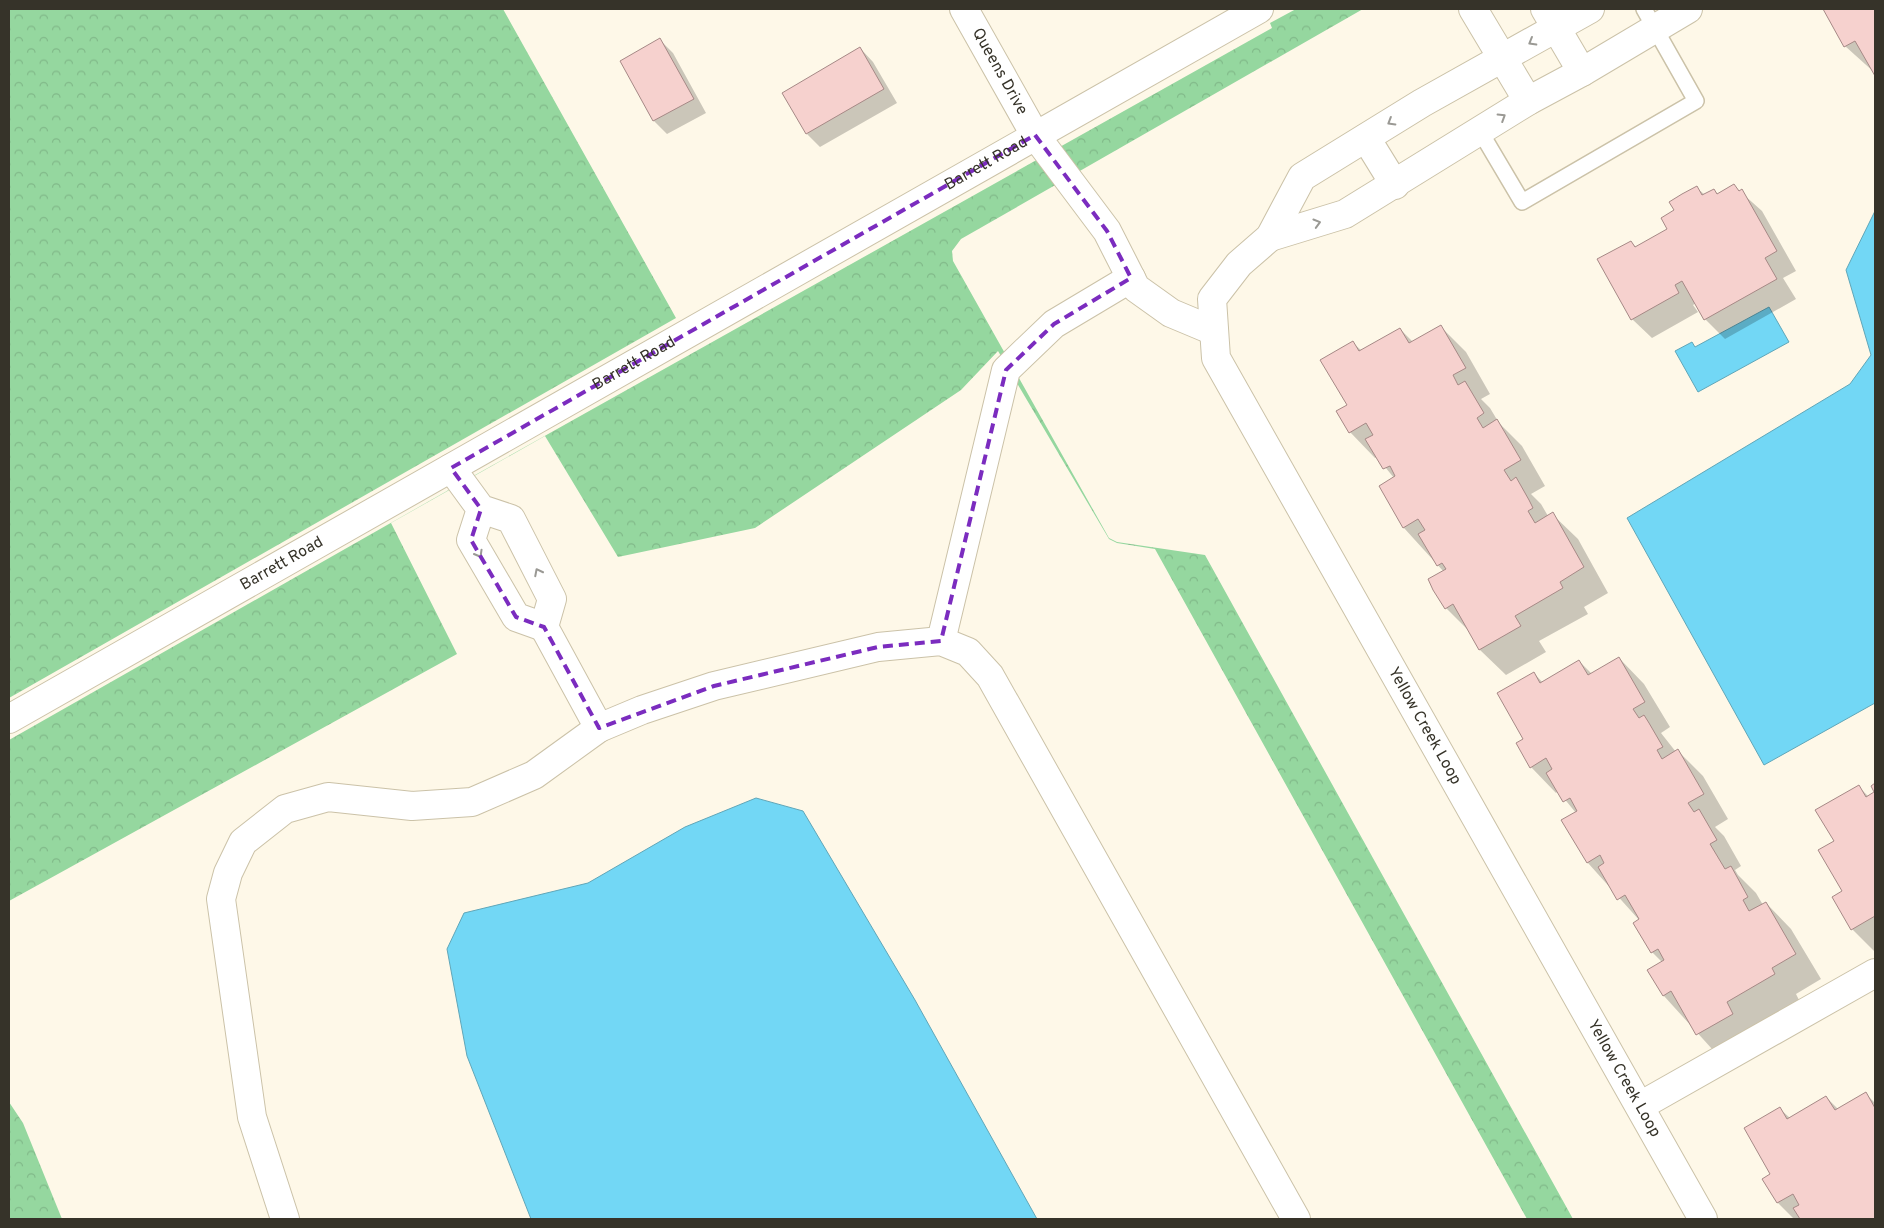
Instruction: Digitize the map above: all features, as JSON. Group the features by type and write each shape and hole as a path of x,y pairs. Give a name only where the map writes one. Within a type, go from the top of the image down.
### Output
{"street":[{"name":"Queens Drive","path":"964,9 1035,135 1107,231 1136,288 1171,313 1214,331"},
{"name":"Barrett Road","path":"9,719 1259,9"},
{"path":"1474,9 1528,101"},
{"path":"1270,236 1302,177 1503,59 1551,18 1590,9"},
{"path":"1270,236 1344,214 1528,101 1582,72 1649,18 1688,9"},
{"path":"1551,18 1582,72"},
{"path":"1366,138 1394,185"},
{"name":"Yellow Creek Loop","path":"1270,236 1239,264 1212,299 1216,358 1703,1219"},
{"path":"941,641 1006,370 1054,324 1131,278"},
{"path":"451,468 480,509 511,519 552,600 544,627"},
{"path":"480,509 471,540 516,618 544,627 600,728"},
{"path":"285,1219 252,1117 221,900 228,872 243,842 285,810 328,797 412,806 472,802 534,775 600,728 642,710 714,686 878,647 941,641 968,652 990,676 1296,1219"},
{"path":"1640,1106 1875,973"}],"lane":[{"path":"1480,131 1522,202 1696,101 1649,18"}],"highlighted area":[{"path":"1035,135 1107,231 1131,278 1054,324 1006,370 941,641 878,647 714,686 599,728 544,627 516,617 471,540 481,509 451,468"}],"green space":[{"path":"9,9 503,9 676,318 9,698"},
{"path":"1296,9 1363,9 961,239 952,251 953,261 1109,538 1117,542 1205,555 1573,1219 1527,1219 1155,549 1117,543 1109,539 998,351 961,390 755,528 618,557 545,436 391,523 457,654 9,901 9,740 468,479 1272,28 1270,23"},
{"path":"9,1102 23,1123 62,1219 9,1219"}],"water":[{"path":"1875,211 1875,703 1764,765 1627,518 1850,384 1871,355 1846,270"},
{"path":"1769,307 1789,342 1698,392 1675,351 1692,342 1695,347"},
{"path":"756,798 803,811 915,1000 1037,1219 531,1219 467,1056 447,949 464,913 588,883 685,827"}],"building":[{"path":"1823,9 1875,9 1875,76 1855,41 1844,47"},
{"path":"660,38 694,99 653,121 620,61"},
{"path":"860,47 884,89 806,134 782,93"},
{"path":"1734,184 1739,191 1742,189 1777,251 1765,258 1777,279 1704,320 1682,281 1675,285 1679,293 1631,320 1597,259 1631,241 1635,247 1667,229 1661,218 1674,210 1669,202 1682,194 1697,186 1702,195 1714,189 1717,194"},
{"path":"1441,325 1466,368 1453,375 1458,385 1465,381 1484,413 1477,418 1483,428 1497,419 1521,460 1504,470 1511,481 1516,477 1533,508 1528,511 1535,523 1553,512 1584,567 1560,582 1563,588 1515,616 1521,626 1479,650 1453,604 1445,609 1433,590 1428,579 1446,569 1442,563 1437,566 1418,534 1425,530 1418,519 1403,528 1379,486 1395,476 1390,466 1383,469 1365,439 1373,435 1366,423 1349,433 1336,411 1347,405 1320,360 1353,341 1359,351 1400,328 1409,343"},
{"path":"1619,657 1645,702 1633,709 1639,718 1644,715 1663,747 1657,750 1662,759 1678,749 1704,794 1688,803 1694,812 1699,809 1717,840 1710,844 1725,869 1731,866 1748,897 1743,900 1749,911 1766,902 1796,954 1772,968 1775,974 1727,1002 1733,1014 1696,1035 1671,991 1663,996 1647,970 1664,960 1658,949 1651,953 1633,923 1639,919 1625,895 1617,900 1598,867 1604,863 1600,855 1587,863 1561,820 1577,811 1570,798 1563,802 1546,773 1552,769 1546,758 1530,768 1516,743 1523,739 1497,693 1534,672 1540,683 1579,660 1588,675"},
{"path":"1875,783 1875,916 1851,930 1832,897 1842,891 1818,850 1834,841 1815,810 1859,785 1866,797 1874,792 1871,786"},
{"path":"1866,1092 1875,1108 1875,1219 1800,1219 1793,1208 1799,1205 1793,1194 1777,1203 1762,1179 1770,1174 1744,1128 1780,1107 1787,1119 1826,1096 1835,1110"}]}
